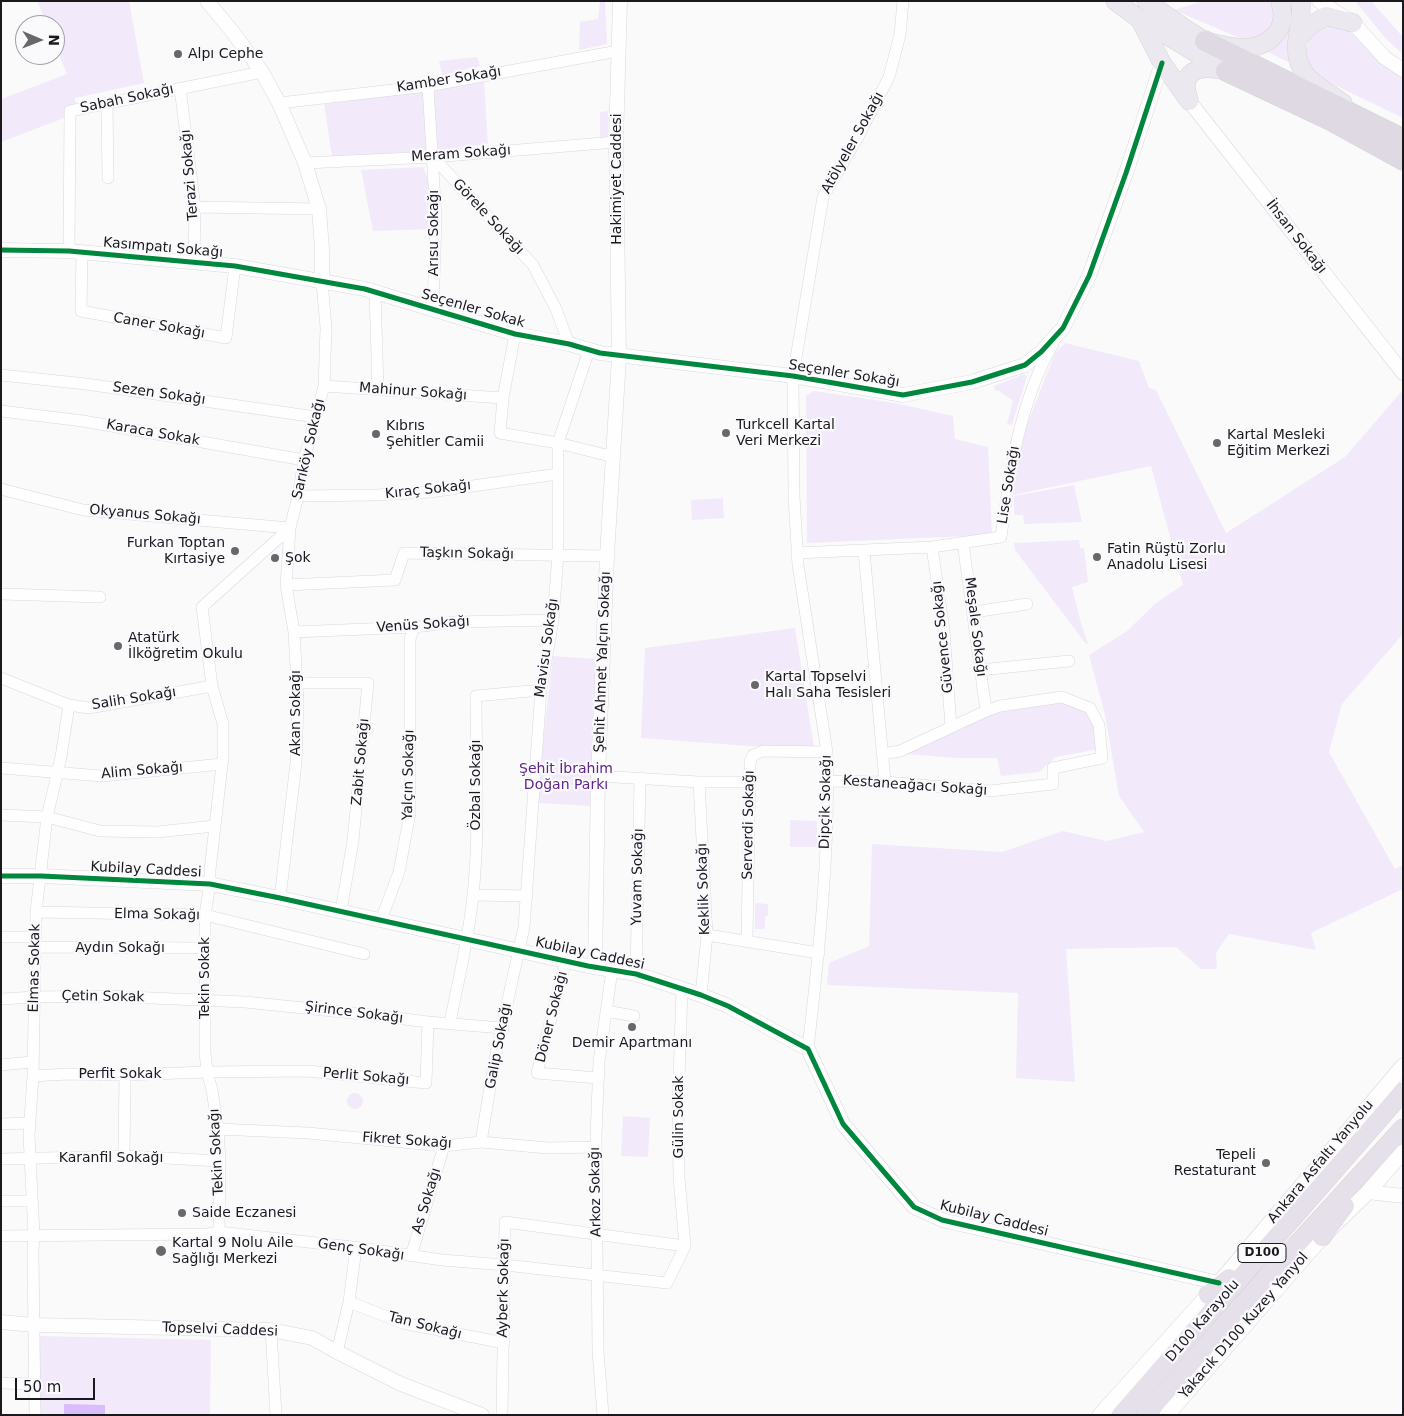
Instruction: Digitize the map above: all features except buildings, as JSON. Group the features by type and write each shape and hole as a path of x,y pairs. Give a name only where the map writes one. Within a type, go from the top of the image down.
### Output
{"highway":[{"path":"1206,41 1403,139"},
{"path":"1226,71 1332,122 1403,160"},
{"path":"1366,120 1403,131"},
{"name":"D100 Karayolu","path":"1121,1415 1403,1092"},
{"name":"D100 Karayolu","path":"1145,1415 1255,1290 1403,1129"},
{"name":"D100","path":"1322,1237 1403,1129"},
{"path":"1214,1289 1277,1236"}],"main road":[{"path":"1115,1 1138,18 1226,71"},
{"path":"1146,1 1206,41 1240,49 1258,47 1277,33 1283,20 1280,1"},
{"path":"1301,1 1302,16 1296,54 1298,64 1305,74 1366,120"},
{"path":"1297,41 1308,27 1326,16 1353,23"},
{"path":"1138,18 1162,63 1189,101"},
{"path":"1189,101 1186,86 1188,78 1192,73 1206,67 1226,71"},
{"name":"Ankara Asfaltı Yanyolu","path":"1100,1415 1214,1289 1403,1066"},
{"path":"1322,1237 1368,1192 1403,1152"},
{"name":"Yakacık D100 Kuzey Yanyol","path":"1167,1415 1322,1237"}],"street":[{"name":"Sarıköy Sokağı","path":"208,1 262,72 279,103 305,163 318,209 326,328 324,386 304,460 290,528"},
{"name":"Hakimiyet Caddesi","path":"619,357 616,142 620,1"},
{"name":"Atölyeler Sokağı","path":"793,376 823,197 858,137 889,77 900,35 903,1"},
{"path":"1320,1 1353,23 1385,58 1403,70"},
{"name":"Kamber Sokağı","path":"279,103 428,86 618,51"},
{"name":"Seçenler Sokağı","path":"619,357 793,376 903,395 972,382 1025,365 1041,352 1063,328 1089,276 1126,173 1162,63"},
{"name":"Sabah Sokağı","path":"76,251 70,111 262,72"},
{"path":"428,86 433,157"},
{"name":"Terazi Sokağı","path":"180,88 195,207 194,262"},
{"name":"İhsan Sokağı","path":"1189,101 1403,373"},
{"path":"107,104 108,178"},
{"name":"Meram Sokağı","path":"305,163 433,157 616,142"},
{"name":"Arısu Sokağı","path":"433,157 436,219 433,310"},
{"name":"Görele Sokağı","path":"433,157 533,265 556,309 569,344"},
{"path":"195,207 318,209"},
{"name":"Kasımpatı Sokağı","path":"1,250 76,251 235,266 322,282"},
{"name":"Caner Sokağı","path":"76,251 80,312 226,338 235,266"},
{"name":"Seçenler Sokak","path":"322,282 365,288 515,334 569,344 619,357"},
{"path":"375,292 378,390"},
{"name":"Lise Sokağı","path":"797,553 932,547 1001,538 1016,439 1043,362 1063,328"},
{"path":"515,334 503,398 500,433 558,443 614,457"},
{"name":"Mavisu Sokağı","path":"520,951 527,896 541,690 553,620 558,555 558,443 588,350"},
{"name":"Şehit Ahmet Yalçın Sokağı","path":"595,967 598,776 607,556 619,357"},
{"name":"Sezen Sokağı","path":"1,375 86,384 316,417"},
{"name":"Dipçik Sokağı","path":"793,376 794,496 797,553 827,752 828,781 822,918 808,1050"},
{"name":"Mahinur Sokağı","path":"324,386 503,398"},
{"name":"Karaca Sokak","path":"1,411 83,421 304,460"},
{"name":"Kıraç Sokağı","path":"298,496 430,492 558,474"},
{"name":"Okyanus Sokağı","path":"1,490 83,510 290,528"},
{"path":"210,884 224,724 212,686 202,607 290,528"},
{"name":"Akan Sokağı","path":"280,898 296,763 297,683 294,632 286,585 290,528"},
{"name":"Meşale Sokağı","path":"963,543 974,612 986,711"},
{"name":"Güvence Sokağı","path":"932,547 944,630 951,727"},
{"path":"864,550 885,782"},
{"name":"Taşkın Sokağı","path":"286,585 395,580 404,553 607,556"},
{"path":"1,594 100,596"},
{"path":"974,612 1027,604"},
{"name":"Venüs Sokağı","path":"294,632 414,627 455,622 553,620"},
{"name":"Yalçın Sokağı","path":"381,920 399,872 410,813 410,639 414,627"},
{"path":"980,670 1069,661"},
{"name":"Salih Sokağı","path":"1,678 69,705 90,708 212,686"},
{"name":"Zabit Sokağı","path":"297,683 368,683 354,841 341,911"},
{"name":"Özbal Sokağı","path":"450,1023 473,895 477,823 476,696 541,690"},
{"name":"Kestaneağacı Sokağı","path":"828,781 885,782 990,791 1052,784 1053,768 1102,758 1099,725 1090,708 1062,697 1000,706 900,751 882,754"},
{"name":"Elmas Sokak","path":"35,1415 34,1234 30,1123 33,1076 36,912 47,817 69,705"},
{"name":"Serverdi Sokağı","path":"747,941 750,762 753,755 758,752 827,752"},
{"name":"Alim Sokağı","path":"1,768 102,776 222,764"},
{"path":"598,776 699,782 750,782"},
{"name":"Yuvam Sokağı","path":"636,974 640,779"},
{"name":"Keklik Sokağı","path":"699,782 707,936 701,995"},
{"path":"1,815 47,817 100,831 157,832 215,826"},
{"name":"Kubilay Caddesi","path":"1,876 41,876 210,884 595,967 636,974 682,988 728,1006 808,1050 843,1124 914,1207 942,1220 1214,1289"},
{"name":"Tekin Sokak","path":"207,1072 204,1000 205,915 210,884"},
{"path":"473,895 527,896"},
{"name":"Elma Sokağı","path":"36,912 205,915 364,954"},
{"path":"707,936 819,953"},
{"name":"Aydın Sokağı","path":"1,937 36,942 205,948"},
{"name":"Galip Sokağı","path":"481,1142 494,1063 520,951"},
{"name":"Döner Sokağı","path":"566,960 537,1073 598,1078"},
{"name":"Arkoz Sokağı","path":"602,1415 598,1351 596,1147 598,1078 612,970"},
{"name":"Gülin Sokak","path":"682,988 678,1109 679,1177 684,1246"},
{"name":"Çetin Sokak","path":"1,999 105,996 204,1000"},
{"name":"Şirince Sokağı","path":"204,1000 245,1002 428,1022 503,1028"},
{"path":"606,1011 634,1016"},
{"name":"Perlit Sokağı","path":"307,1071 426,1083 428,1022"},
{"path":"1,1065 32,1062"},
{"name":"Perfit Sokak","path":"33,1076 307,1071"},
{"name":"Tekin Sokağı","path":"207,1072 218,1129 220,1161 218,1232"},
{"path":"124,1156 125,1075"},
{"path":"1,1124 30,1123"},
{"name":"Fikret Sokağı","path":"218,1129 308,1133 444,1146 481,1142 548,1148 596,1147"},
{"name":"As Sokağı","path":"411,1256 444,1146"},
{"name":"Karanfil Sokağı","path":"1,1159 124,1156 220,1161"},
{"path":"1368,1192 1403,1196"},
{"path":"1,1201 32,1200"},
{"name":"Ayberk Sokağı","path":"502,1415 505,1222 684,1246"},
{"name":"Genç Sokağı","path":"1,1236 34,1234 207,1234 218,1232 411,1256 667,1283 684,1246"},
{"path":"337,1352 349,1302 356,1248"},
{"name":"Tan Sokağı","path":"349,1302 403,1323 504,1343"},
{"name":"Topselvi Caddesi","path":"1,1322 34,1325 271,1330 312,1338 401,1384 482,1415"},
{"path":"271,1330 276,1415"},
{"path":"1,1383 34,1384"}],"green space":[{"path":"37,1 129,1 144,83 75,98 77,113 1,142 1,99 67,74 63,65 65,65 65,15 43,15"},
{"path":"600,1 605,1 607,44 579,50 580,22 598,19"},
{"path":"1203,1 1274,1 1277,22 1256,42 1242,39 1174,10"},
{"path":"1291,1 1298,1 1292,64 1268,52 1280,41 1290,24"},
{"path":"1355,1 1371,1 1403,37 1403,54 1386,39"},
{"path":"1329,25 1343,27 1403,75 1403,118 1320,78 1310,67 1307,62 1306,52 1312,33"},
{"path":"477,57 480,66 442,75 439,61"},
{"path":"484,82 488,144 439,150 332,157 324,104"},
{"path":"609,111 608,138 600,139 600,112"},
{"path":"423,167 429,181 433,229 373,231 361,170"},
{"path":"1065,343 1139,361 1149,388 1156,390 1226,533 1345,457 1401,392 1403,395 1403,634 1342,704 1329,752 1395,869 1403,865 1403,889 1311,933 1316,950 1229,934 1216,953 1217,969 1201,969 1176,947 1066,949 1075,1082 1016,1078 1018,993 827,985 829,963 869,946 872,844 1002,852 1063,831 1107,841 1144,832 1119,796 1105,715 1089,655 1127,631 1156,603 1183,585 1151,466 1013,495 1024,432 1055,353"},
{"path":"1024,374 1027,377 1012,425 1007,424 1013,401 998,390 995,391 994,386"},
{"path":"814,391 895,403 953,416 955,439 988,447 992,535 807,543 806,396"},
{"path":"1074,485 1082,522 1024,524 1023,515 1014,515 1014,496"},
{"path":"723,498 724,518 692,520 691,500"},
{"path":"1079,540 1080,548 1084,548 1088,582 1072,587 1088,643 1086,644 1015,550 1014,543"},
{"path":"795,628 814,747 749,746 641,738 645,648"},
{"name":"Şehit İbrahim Doğan Parkı","path":"553,656 597,659 592,806 536,803"},
{"path":"1060,701 1084,709 1096,725 1099,749 1056,757 1039,772 1001,776 997,758 956,758 905,754 986,714"},
{"path":"790,820 817,821 817,847 790,847"},
{"path":"755,903 768,904 765,929 755,929"},
{"path":"352,1093 358,1093 363,1098 361,1107 352,1109 347,1104 347,1098"},
{"path":"623,1116 650,1118 648,1157 621,1156"},
{"path":"39,1336 211,1340 210,1415 40,1415"}],"shaded area":[{"path":"64,1404 105,1405 105,1415 64,1415"}],"cycle path":[{"path":"1,250 69,251 235,266 365,289 515,334 569,344 600,353 793,376 903,395 972,382 1025,365 1041,352 1063,328 1089,276 1126,173 1162,63"},
{"path":"1,876 41,876 210,884 588,966 636,974 701,995 728,1006 808,1049 843,1124 914,1207 942,1220 1219,1283"}],"place":[{"name":"Alpı Cephe","path":"178,54"},
{"name":"Turkcell Kartal Veri Merkezi","path":"726,433"},
{"name":"Kıbrıs Şehitler Camii","path":"376,434"},
{"name":"Kartal Mesleki Eğitim Merkezi","path":"1217,443"},
{"name":"Furkan Toptan Kırtasiye","path":"235,551"},
{"name":"Fatin Rüştü Zorlu Anadolu Lisesi","path":"1097,557"},
{"name":"Şok","path":"275,558"},
{"name":"Atatürk İlköğretim Okulu","path":"118,646"},
{"name":"Kartal Topselvi Halı Saha Tesisleri","path":"755,685"},
{"name":"Demir Apartmanı","path":"632,1027"},
{"name":"Tepeli Restaturant","path":"1266,1163"},
{"name":"Saide Eczanesi","path":"182,1213"},
{"name":"Kartal 9 Nolu Aile Sağlığı Merkezi","path":"161,1251"}]}
